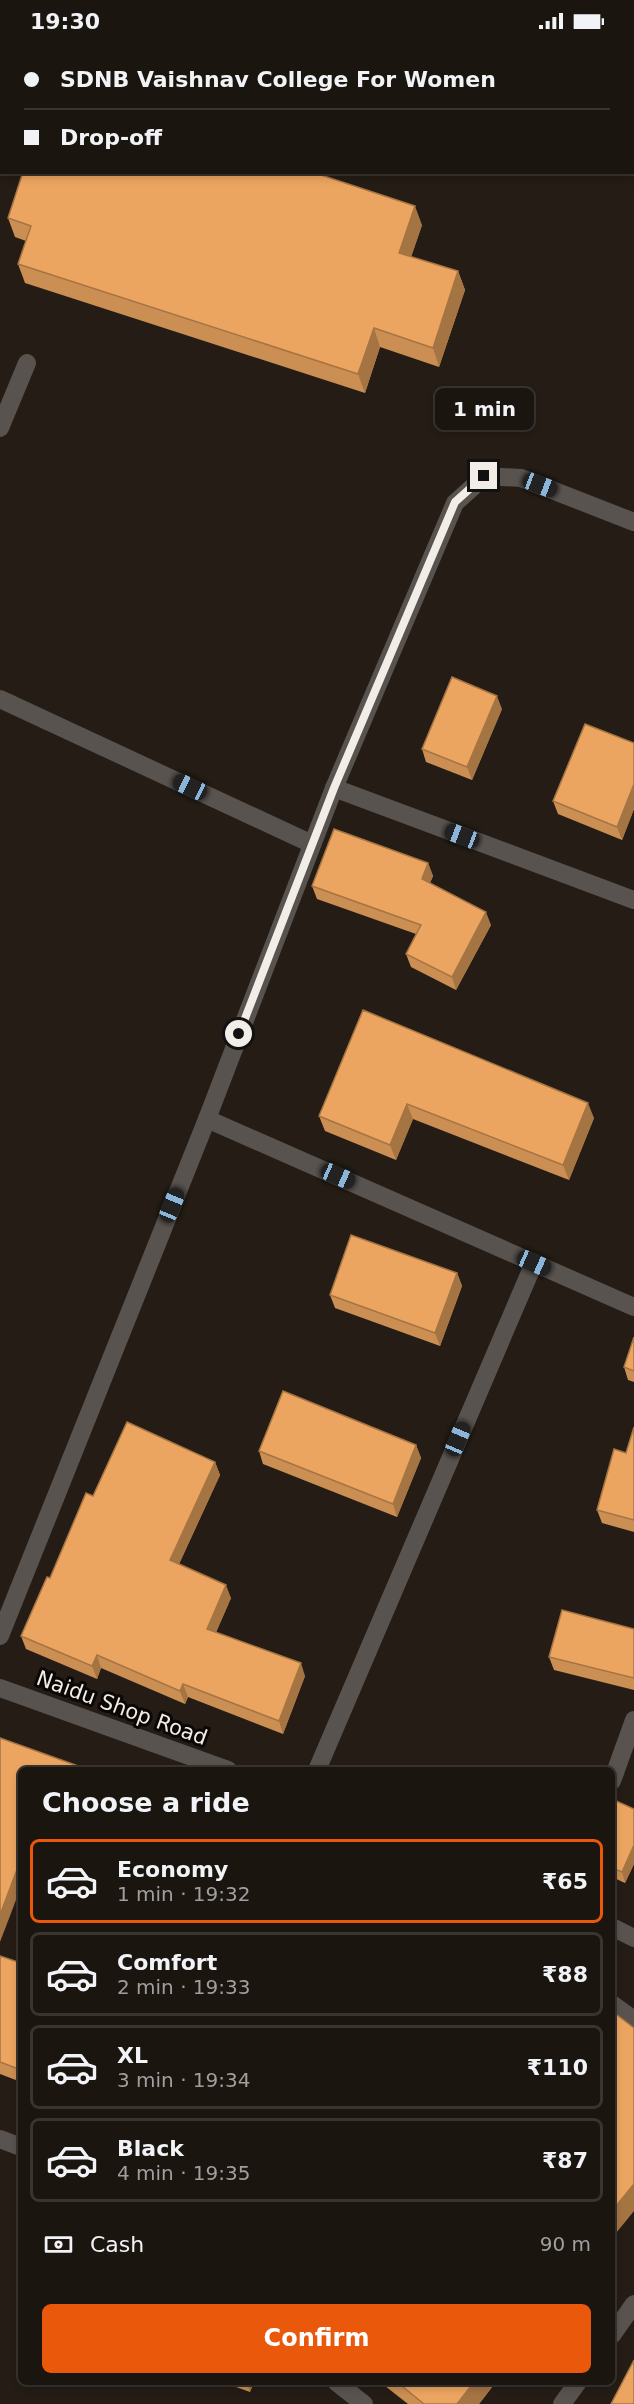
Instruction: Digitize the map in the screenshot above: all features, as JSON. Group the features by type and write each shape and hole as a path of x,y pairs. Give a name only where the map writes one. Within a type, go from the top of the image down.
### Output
{"street":[{"path":"0,428 27,363"},
{"path":"0,1636 207,1119 334,788 455,502 484,476 521,478 634,522"},
{"path":"0,699 312,844"},
{"path":"334,788 634,900"},
{"path":"207,1119 634,1307"},
{"path":"318,1767 534,1263"},
{"name":"Naidu Shop Road","path":"0,1688 220,1767"},
{"path":"615,1772 634,1720"},
{"path":"615,1928 634,1938"},
{"path":"615,2006 634,2020"},
{"path":"0,2139 18,2146"},
{"path":"615,2331 634,2304"},
{"path":"340,2385 364,2404"},
{"path":"562,2404 576,2385"}],"building":[{"path":"22,174 318,174 415,206 399,253 458,271 433,348 374,328 358,374 18,264 31,226 8,218"},
{"path":"452,677 497,696 467,767 422,749"},
{"path":"585,724 634,743 634,784 617,827 553,801"},
{"path":"334,829 428,863 422,879 486,912 452,977 406,954 421,925 312,886"},
{"path":"363,1010 588,1103 563,1165 407,1104 390,1145 319,1116"},
{"path":"351,1235 457,1273 435,1333 330,1295"},
{"path":"634,1337 634,1371 624,1367"},
{"path":"283,1391 416,1445 393,1504 259,1451"},
{"path":"127,1422 215,1462 170,1560 226,1585 207,1629 301,1663 279,1721 183,1684 180,1691 97,1655 92,1666 21,1636 47,1577 50,1578 86,1493 93,1496"},
{"path":"634,1427 634,1520 597,1510 614,1449 626,1453"},
{"path":"562,1610 634,1629 634,1678 549,1657"},
{"path":"0,1738 81,1767 18,1767 18,1867 0,1915"},
{"path":"615,1800 634,1809 634,1845 622,1872 615,1869"},
{"path":"0,1956 18,1962 18,2069 0,2062"},
{"path":"615,2013 634,2028 634,2184 615,2207"},
{"path":"634,2360 634,2404 611,2404"},
{"path":"401,2385 472,2385 457,2404 424,2404"}],"route":[{"path":"239,1034 334,788 455,502 484,476"}]}
